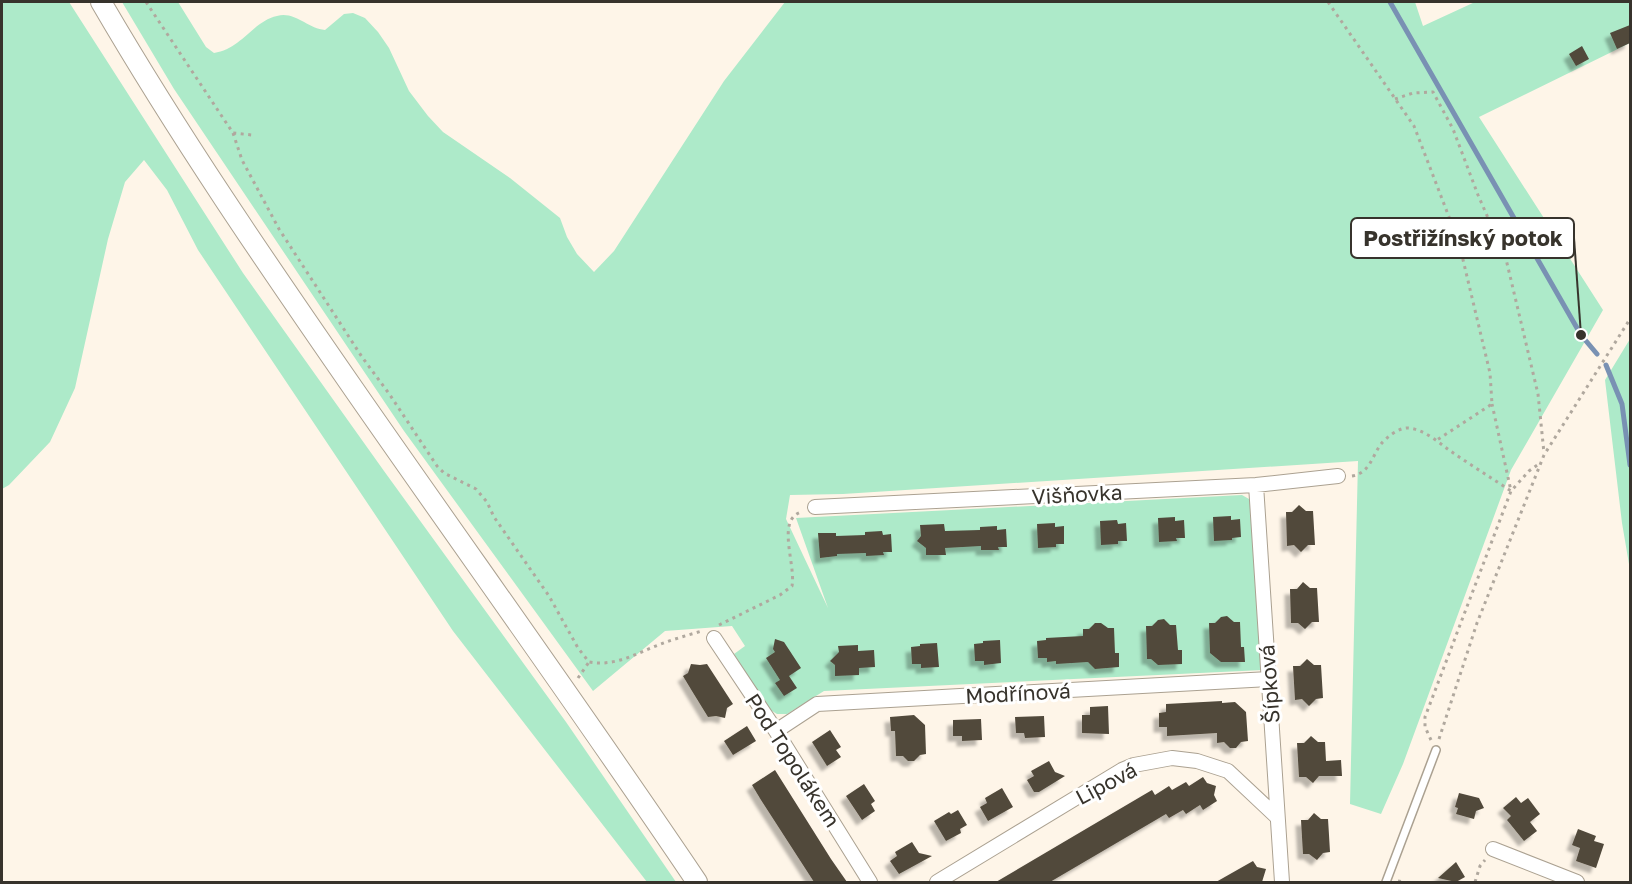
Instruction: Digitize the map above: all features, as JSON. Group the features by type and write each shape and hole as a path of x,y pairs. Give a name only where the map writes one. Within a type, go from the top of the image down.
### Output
{"main road":[{"path":"101,2 201,164 269,267 619,766 697,882"}],"street":[{"name":"Višňovka","path":"815,507 1256,485 1338,476"},
{"name":"Šípková","path":"1256,485 1282,882"},
{"name":"Pod Topolákem","path":"712,631 870,882"},
{"name":"Modřínová","path":"776,731 817,704 1269,679"},
{"name":"Lipová","path":"937,882 1122,770 1134,765 1172,758 1197,761 1228,771 1277,817"},
{"path":"1493,849 1574,882"}],"lane":[{"path":"1386,882 1436,750"}],"path":[{"path":"146,2 233,133 242,160 279,229 362,357 437,466 444,473 476,489 486,502 549,596 578,648 589,662 597,664 624,660 661,644 712,631 750,608 787,591 792,586 793,579 787,526 795,514 815,507"},
{"path":"1328,2 1414,126 1459,243 1490,374 1492,404 1510,491"},
{"path":"1395,100 1413,93 1433,92 1453,129 1506,259 1538,394 1544,455"},
{"path":"233,133 252,135"},
{"path":"1436,750 1477,623 1544,455 1630,320"},
{"path":"1437,440 1492,404"},
{"path":"1338,476 1361,474 1370,464 1385,438 1409,428 1437,440 1510,491"},
{"path":"1436,750 1425,727 1425,717 1510,491 1529,471 1541,463"},
{"path":"1475,882 1480,866 1493,849"}],"green space":[{"path":"2,2 69,2 243,273 566,722 676,882 647,882 453,631 198,250 167,190 144,160 125,182 108,239 75,388 50,442 9,485 2,489"},
{"path":"122,2 178,2 206,47 214,53 232,46 261,23 277,16 290,16 325,30 344,14 353,13 365,18 389,48 409,91 428,116 443,132 510,178 560,218 577,254 594,272 614,251 724,81 785,2 1415,2 1423,26 1475,2 1630,2 1630,43 1479,117 1603,310 1511,470 1403,764 1381,814 1350,804 1358,461 843,494 790,495 786,519 828,608 796,518 1242,495 1249,499 1253,506 1263,670 824,691 787,714 777,714 769,709 734,654 745,646 732,626 665,631 593,691 404,431 174,89"},
{"path":"1630,339 1630,570 1622,523 1605,380"}],"building":[{"path":"1630,25 1630,43 1617,49 1610,33"},
{"path":"1582,46 1589,59 1576,66 1569,54"},
{"path":"1299,505 1306,511 1313,511 1315,545 1308,545 1301,552 1294,545 1287,546 1286,512 1292,512"},
{"path":"1231,516 1231,520 1240,519 1241,537 1214,541 1213,517"},
{"path":"1175,517 1175,521 1184,520 1185,538 1159,542 1158,518"},
{"path":"1117,520 1118,524 1126,523 1127,541 1101,545 1100,521"},
{"path":"1055,523 1055,527 1064,526 1064,544 1038,548 1037,524"},
{"path":"944,524 945,531 980,530 980,527 997,526 997,530 1006,529 1007,547 998,547 999,550 981,550 981,546 945,548 946,555 926,555 926,548 917,541 921,536 920,525"},
{"path":"882,531 883,535 891,534 892,552 866,556 866,553 837,554 837,556 820,558 818,533 836,533 836,536 865,535 865,532"},
{"path":"1303,582 1310,588 1317,588 1319,622 1312,622 1305,629 1298,623 1291,623 1290,589 1297,589"},
{"path":"1227,616 1234,622 1240,622 1241,647 1244,647 1245,662 1221,662 1210,653 1209,623 1215,623 1221,617"},
{"path":"1164,619 1170,625 1176,625 1178,650 1182,650 1182,664 1158,665 1151,659 1147,659 1146,626 1152,626 1158,620"},
{"path":"1095,623 1114,628 1115,653 1119,653 1119,667 1095,669 1088,662 1056,664 1056,661 1047,662 1047,658 1038,658 1037,641 1046,640 1046,638 1083,636 1083,629 1089,629"},
{"path":"775,639 784,642 801,668 789,676 797,688 784,696 775,683 780,680 766,658 775,652 773,649"},
{"path":"1000,640 1001,663 984,665 984,661 975,661 974,644"},
{"path":"937,643 939,667 921,668 921,664 912,664 911,647"},
{"path":"858,645 858,651 874,650 875,667 859,668 859,675 835,676 835,665 830,661 839,652 838,646"},
{"path":"1307,659 1314,665 1321,665 1323,698 1316,699 1309,706 1302,699 1295,700 1293,666 1300,666"},
{"path":"691,664 707,664 733,704 727,708 725,718 708,717 683,676 688,673"},
{"path":"1222,701 1222,703 1235,702 1246,712 1248,741 1241,742 1236,748 1230,748 1224,742 1217,743 1217,733 1167,736 1167,727 1159,727 1159,713 1166,712 1166,704"},
{"path":"1108,706 1109,734 1082,733 1082,715 1090,715 1090,707"},
{"path":"914,715 925,725 926,754 920,755 914,761 908,761 903,756 896,756 895,731 891,731 890,717"},
{"path":"1044,716 1045,737 1025,738 1024,733 1016,733 1015,717"},
{"path":"981,719 982,740 962,741 962,736 953,736 953,720"},
{"path":"747,726 756,741 733,755 724,741"},
{"path":"830,730 841,747 836,750 841,757 827,766 812,742"},
{"path":"1311,736 1318,742 1325,742 1326,761 1341,760 1342,776 1319,776 1313,783 1306,777 1299,777 1297,743 1304,743"},
{"path":"1049,761 1055,772 1065,776 1039,792 1034,792 1027,780 1034,776 1031,771"},
{"path":"775,770 847,882 814,882 761,800 752,785"},
{"path":"1203,777 1207,783 1216,786 1214,795 1217,801 1203,810 1200,805 1186,814 1183,810 1169,818 1166,814 1050,882 996,882 1152,790 1155,795 1169,786 1172,790 1186,782 1189,786"},
{"path":"864,784 875,801 871,804 875,811 862,820 846,796"},
{"path":"1002,788 1013,807 988,821 980,807 987,803 985,798"},
{"path":"1459,793 1479,798 1484,808 1476,811 1474,819 1456,814 1458,808 1455,807"},
{"path":"1516,797 1521,803 1528,798 1540,814 1530,822 1537,831 1524,841 1507,820 1511,816 1503,808"},
{"path":"958,810 967,825 960,829 961,833 946,841 934,821 949,812 951,814"},
{"path":"1314,813 1321,819 1328,819 1330,852 1323,853 1317,860 1309,854 1303,854 1301,820 1308,820"},
{"path":"1578,829 1596,836 1594,841 1604,844 1596,868 1576,861 1580,848 1572,845"},
{"path":"912,842 919,853 932,856 899,874 890,861 897,856 895,852"},
{"path":"1253,861 1257,867 1266,869 1262,882 1216,882"},
{"path":"1456,862 1465,877 1456,882 1438,878"}],"waterway":[{"path":"1390,2 1581,335 1597,354"},
{"path":"1606,365 1622,404 1630,465"}],"place":[{"name":"Postřižínský potok","path":"1581,335"}]}
